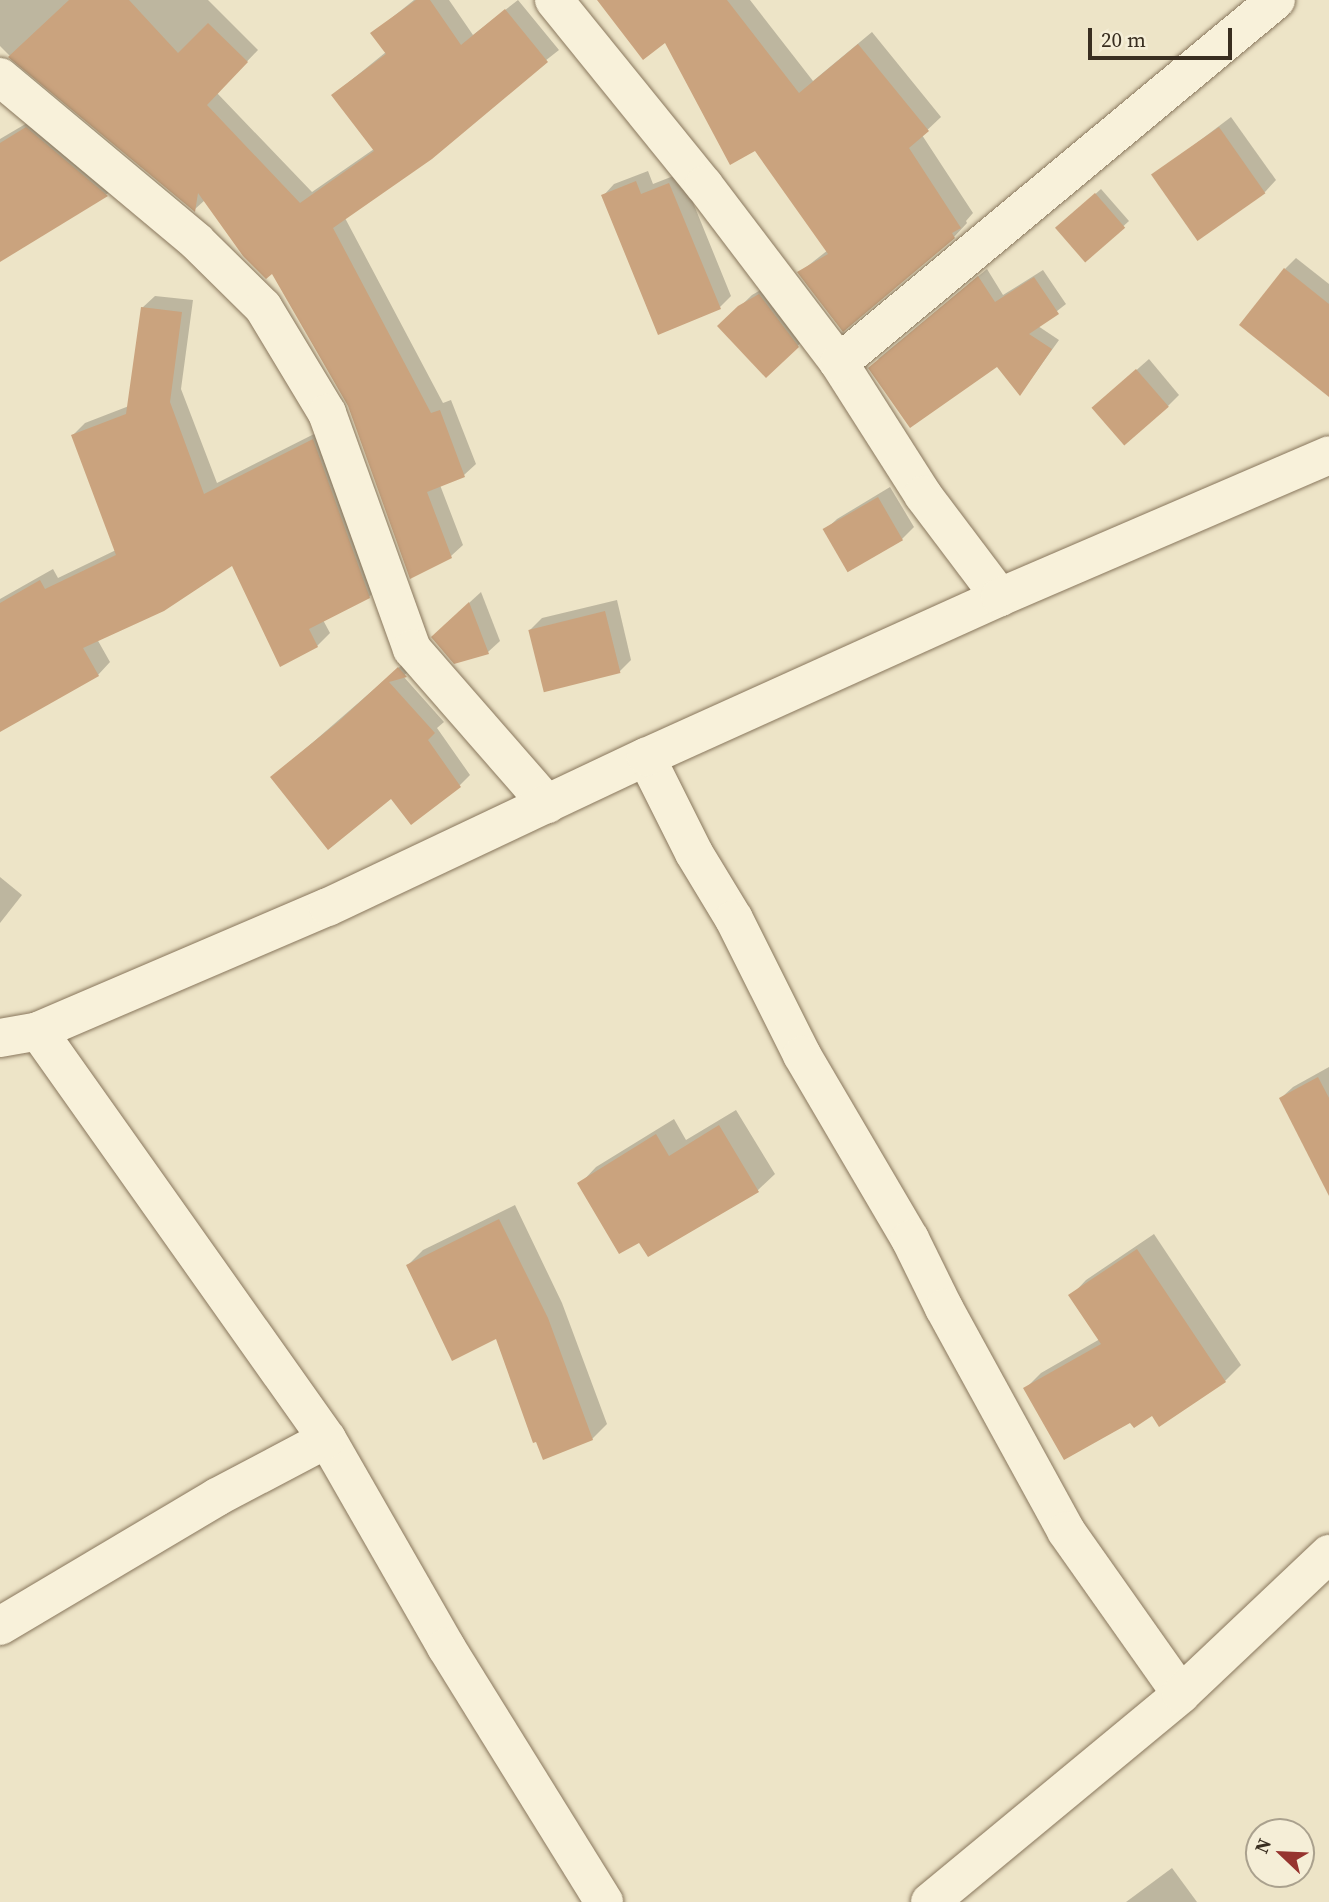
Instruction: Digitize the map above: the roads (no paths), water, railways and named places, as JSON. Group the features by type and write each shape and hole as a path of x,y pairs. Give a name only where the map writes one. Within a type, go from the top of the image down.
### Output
{"street":[{"path":"554,0 704,186 839,363 923,495 1000,597"},
{"path":"839,363 1276,0"},
{"path":"0,77 196,241 263,307 327,413 412,649 547,804"},
{"path":"0,1038 38,1031 328,907 646,757 1000,597 1329,456"},
{"path":"646,757 694,853 740,930 803,1055 910,1240 944,1308 1066,1531 1181,1694"},
{"path":"38,1031 327,1439 446,1647 604,1902"},
{"path":"0,1626 217,1497 327,1439"},
{"path":"930,1902 1181,1694 1329,1554"}]}
